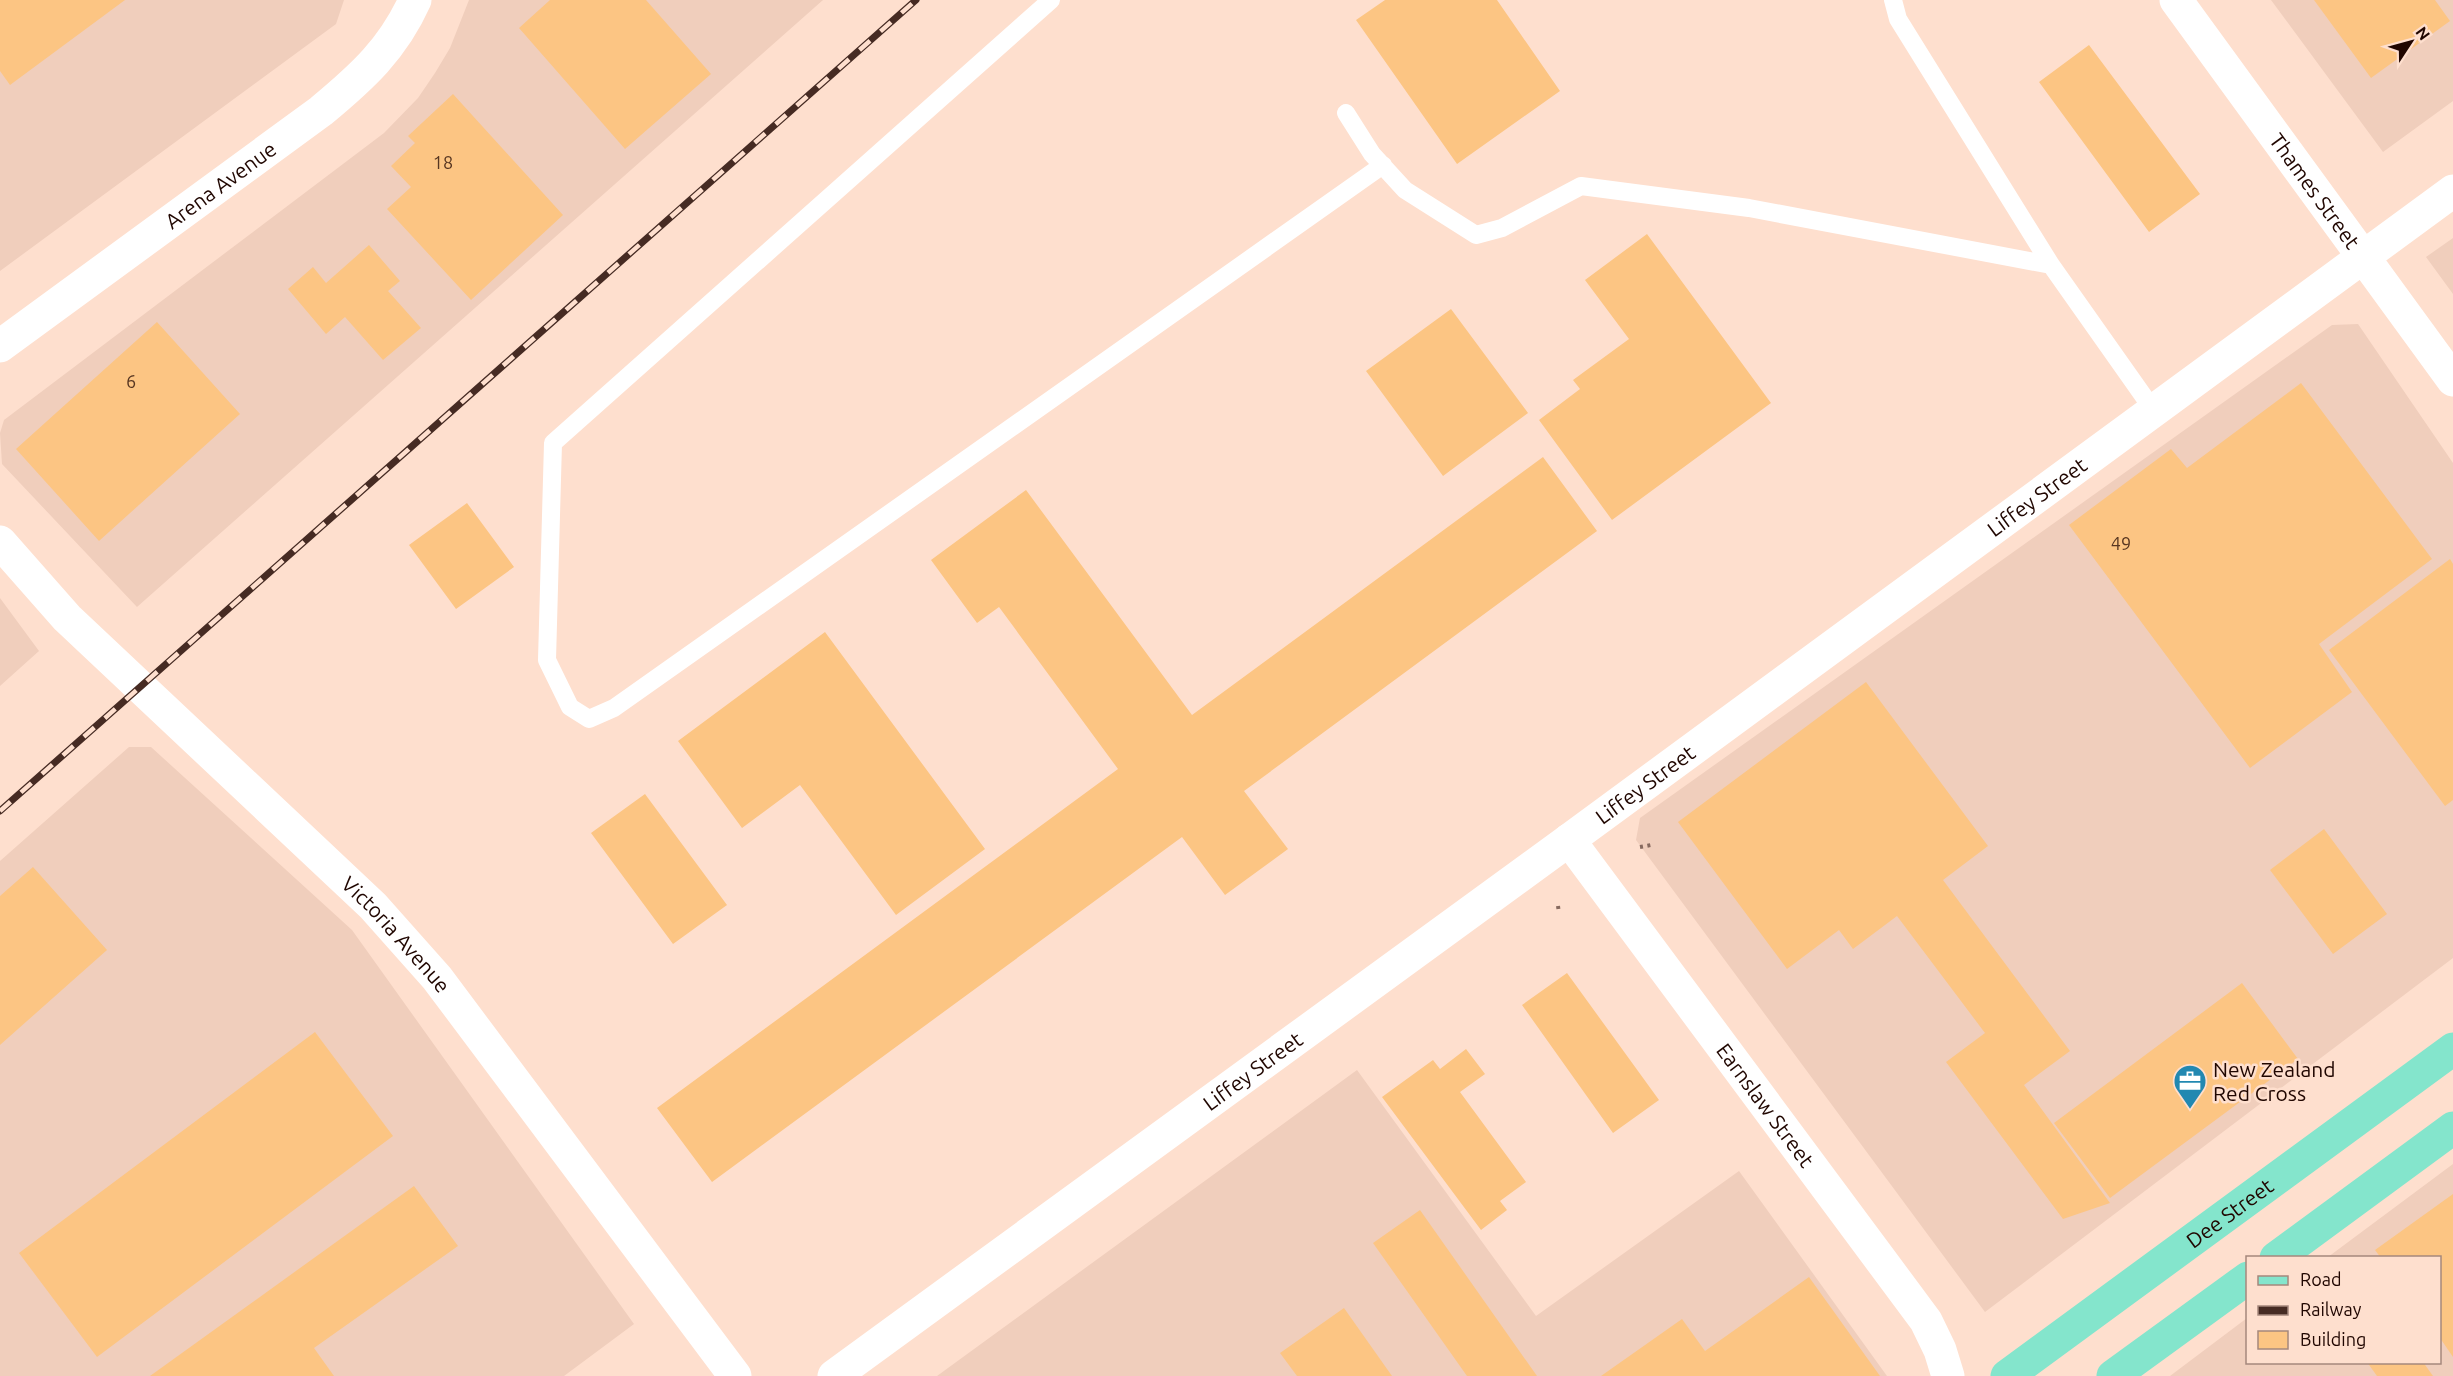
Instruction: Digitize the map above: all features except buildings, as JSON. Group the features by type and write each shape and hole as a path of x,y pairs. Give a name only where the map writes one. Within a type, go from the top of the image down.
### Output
{"main road":[{"name":"Dee Street","path":"2007,1376 2453,1048"},
{"path":"2277,1256 2453,1128"},
{"path":"2113,1376 2246,1279"}],"street":[{"name":"Arena Avenue","path":"0,346 321,111 357,81 384,53 404,26 415,0"},
{"name":"Thames Street","path":"2176,0 2453,380"},
{"name":"Liffey Street","path":"834,1376 2453,191"},
{"name":"Victoria Avenue","path":"0,542 67,618 373,906 437,978 735,1376"},
{"name":"Earnslaw Street","path":"1569,840 1926,1321 1940,1350 1948,1376"}],"lane":[{"path":"1051,0 553,442 547,660 570,707 589,719 614,708 1383,165"},
{"path":"1893,0 1898,19 2051,265 2154,411"},
{"path":"1346,113 1372,154 1405,190 1476,235 1502,228 1581,186 1749,208 2051,265"}],"path":[{"path":"1640,847 1651,845"},
{"path":"1558,906 1559,913"}],"shaded area":[{"path":"0,0 344,0 336,24 0,271"},
{"path":"469,0 823,0 137,607 2,464 0,433 4,420 384,133 418,98 435,73 450,48"},
{"path":"2271,0 2453,0 2453,101 2383,152"},
{"path":"2453,238 2453,294 2426,257"},
{"path":"2358,324 2453,463 2453,958 1985,1312 1636,840 1640,818 2332,325"},
{"path":"0,598 39,651 0,686"},
{"path":"129,747 151,747 352,930 634,1324 564,1376 0,1376 0,861"},
{"path":"1357,1070 1536,1316 1739,1171 1887,1376 937,1376"},
{"path":"2453,1164 2453,1376 2170,1376 2246,1319 2246,1364 2441,1364 2441,1256 2329,1256"}],"railway":[{"path":"0,811 916,0"}],"place":[{"name":"New Zealand Red Cross","path":"2190,1110"}]}
